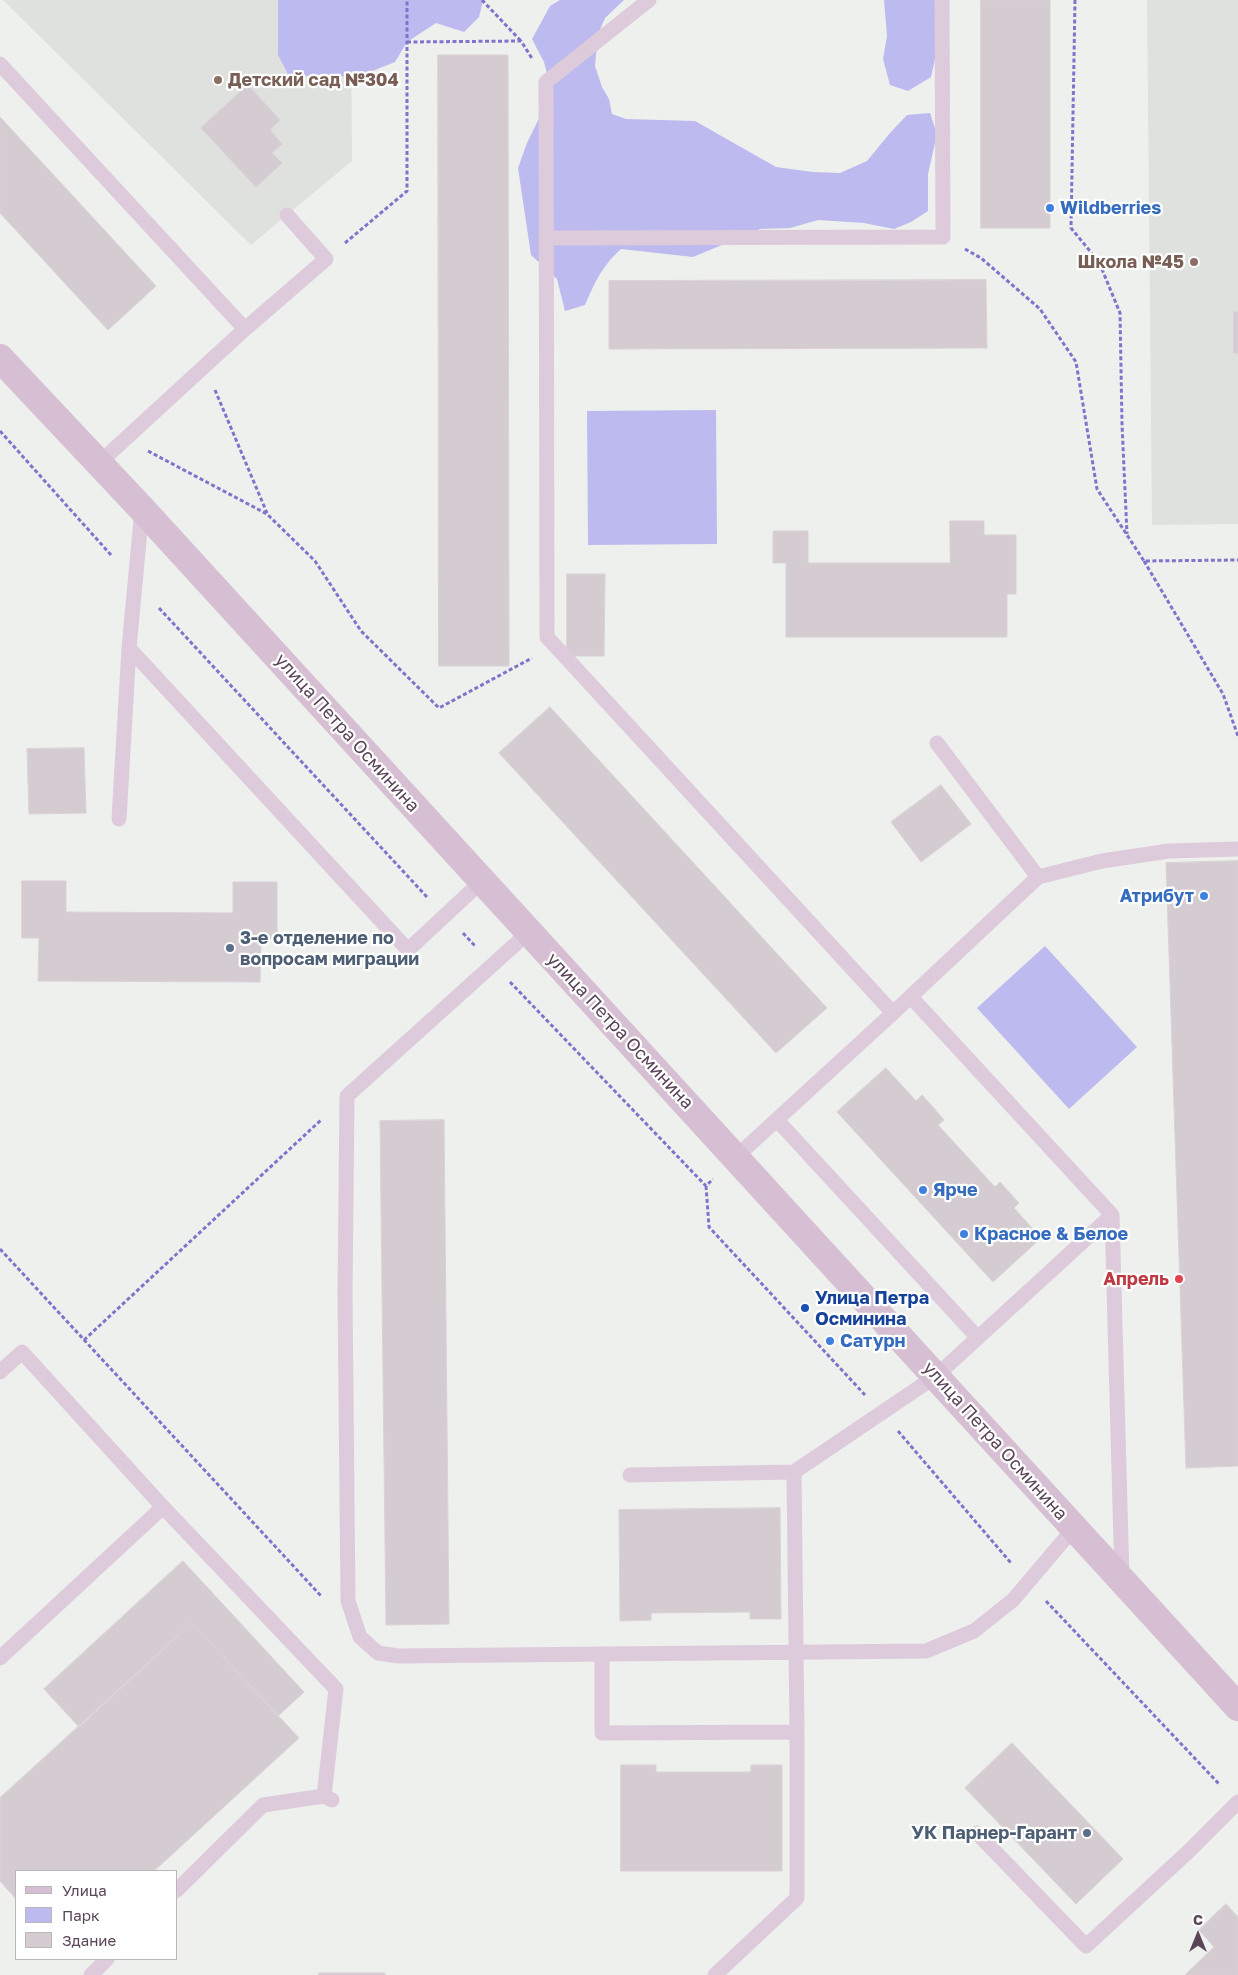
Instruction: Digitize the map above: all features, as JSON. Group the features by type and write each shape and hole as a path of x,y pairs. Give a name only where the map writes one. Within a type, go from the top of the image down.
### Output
{"main road":[{"name":"улица Петра Осминина","path":"4,369 142,509 1238,1707"}],"lane":[{"path":"649,0 546,82 547,637 893,1013"},
{"path":"546,238 943,237 942,0"},
{"path":"0,64 245,329"},
{"path":"98,464 245,329 326,259 287,215"},
{"path":"119,819 129,648 142,509"},
{"path":"129,648 408,950 482,881"},
{"path":"937,743 1038,877"},
{"path":"736,1157 911,997 1038,877 1102,861 1169,851 1238,849"},
{"path":"529,932 347,1096 345,1294 348,1601 360,1637 378,1653 398,1656 926,1650 974,1631 1013,1600 1074,1528"},
{"path":"911,997 1112,1215 1122,1580"},
{"path":"777,1120 978,1338"},
{"path":"630,1474 794,1472 936,1376 1112,1215"},
{"path":"0,1372 22,1352 163,1506 336,1689 328,1798 263,1805 178,1889"},
{"path":"715,1975 797,1898 794,1472"},
{"path":"0,1658 163,1506"},
{"path":"602,1654 602,1733 797,1732"},
{"path":"977,1834 1086,1946 1238,1802"},
{"path":"90,1975 106,1960"}],"path":[{"path":"326,259 407,191 407,0"},
{"path":"482,0 521,41 546,82"},
{"path":"1075,0 1072,228 1099,262 1120,313 1122,424 1127,534"},
{"path":"407,42 521,41"},
{"path":"943,237 981,258 1040,309 1076,362 1098,489 1144,561 1223,694 1238,736"},
{"path":"204,367 267,514"},
{"path":"0,431 136,582 445,916 706,1186 708,1227"},
{"path":"125,440 267,514 315,561 361,631 439,708 554,646"},
{"path":"1144,561 1238,560"},
{"path":"84,1340 347,1096"},
{"path":"706,1186 736,1157"},
{"path":"0,1249 326,1601"},
{"path":"1028,1582 1238,1802"}],"shaded area":[{"name":"Детский сад №304","path":"3,0 351,0 352,161 251,245"},
{"name":"Школа №45","path":"1147,0 1238,0 1238,524 1152,525"}],"green space":[{"path":"278,0 483,1 479,17 464,32 436,23 407,42 395,62 355,78 324,74 290,78 278,55"},
{"path":"560,0 624,0 605,18 598,34 595,66 602,87 609,99 612,114 626,119 695,121 776,167 813,172 840,173 867,161 907,115 930,113 937,134 928,174 928,211 911,222 894,229 864,223 818,220 790,228 760,229 693,257 621,249 600,275 585,305 565,311 557,279 531,255 518,168 527,143 552,92 544,62 532,39 550,6"},
{"path":"884,0 948,0 931,77 908,91 890,85 883,59 887,36"},
{"path":"716,410 717,544 588,545 587,411"},
{"path":"1045,946 1137,1047 1069,1109 977,1008"}],"building":[{"path":"981,0 1050,0 1050,228 981,228"},
{"path":"438,55 508,55 509,666 439,666"},
{"path":"248,85 280,120 270,130 282,144 272,153 282,163 256,187 201,128"},
{"path":"0,117 156,286 108,330 0,213"},
{"path":"986,280 987,348 609,349 609,281"},
{"path":"1234,312 1238,312 1238,353 1234,353"},
{"path":"950,521 984,521 984,535 1016,535 1016,594 1007,594 1007,637 786,637 786,563 773,563 773,531 808,531 808,563 950,563"},
{"path":"567,574 605,574 604,656 567,656"},
{"path":"550,707 827,1008 776,1053 499,753"},
{"path":"84,748 86,813 29,814 27,749"},
{"path":"941,785 971,824 921,862 891,822"},
{"path":"1238,861 1238,1466 1186,1468 1166,863"},
{"path":"22,881 66,881 66,912 233,913 233,882 277,882 277,939 261,939 260,982 38,981 39,938 22,938"},
{"path":"886,1068 916,1101 922,1095 944,1120 938,1125 995,1187 1000,1182 1019,1203 1014,1208 1041,1238 993,1282 837,1112"},
{"path":"444,1120 449,1624 386,1625 380,1121"},
{"path":"780,1508 781,1619 750,1619 750,1612 651,1613 651,1620 620,1621 619,1510"},
{"path":"183,1561 304,1692 278,1716 192,1623 79,1727 44,1689"},
{"path":"192,1623 299,1738 155,1870 15,1870 15,1898 0,1881 0,1798"},
{"path":"1012,1743 1123,1859 1076,1904 965,1788"},
{"path":"621,1765 656,1765 656,1772 751,1772 751,1765 782,1765 782,1871 621,1871"},
{"path":"1226,1904 1238,1917 1238,1975 1185,1975 1214,1947 1199,1930"},
{"path":"319,1973 385,1973 385,1975 319,1975"}],"place":[{"name":"Детский сад №304","path":"218,80"},
{"name":"Wildberries","path":"1050,208"},
{"name":"Школа №45","path":"1194,262"},
{"name":"Атрибут","path":"1204,896"},
{"name":"3-е отделение по вопросам миграции","path":"230,948"},
{"name":"Ярче","path":"923,1190"},
{"name":"Красное & Белое","path":"964,1234"},
{"name":"Апрель","path":"1179,1279"},
{"name":"Улица Петра Осминина","path":"805,1308"},
{"name":"Сатурн","path":"830,1341"},
{"name":"УК Парнер-Гарант","path":"1087,1833"}]}
